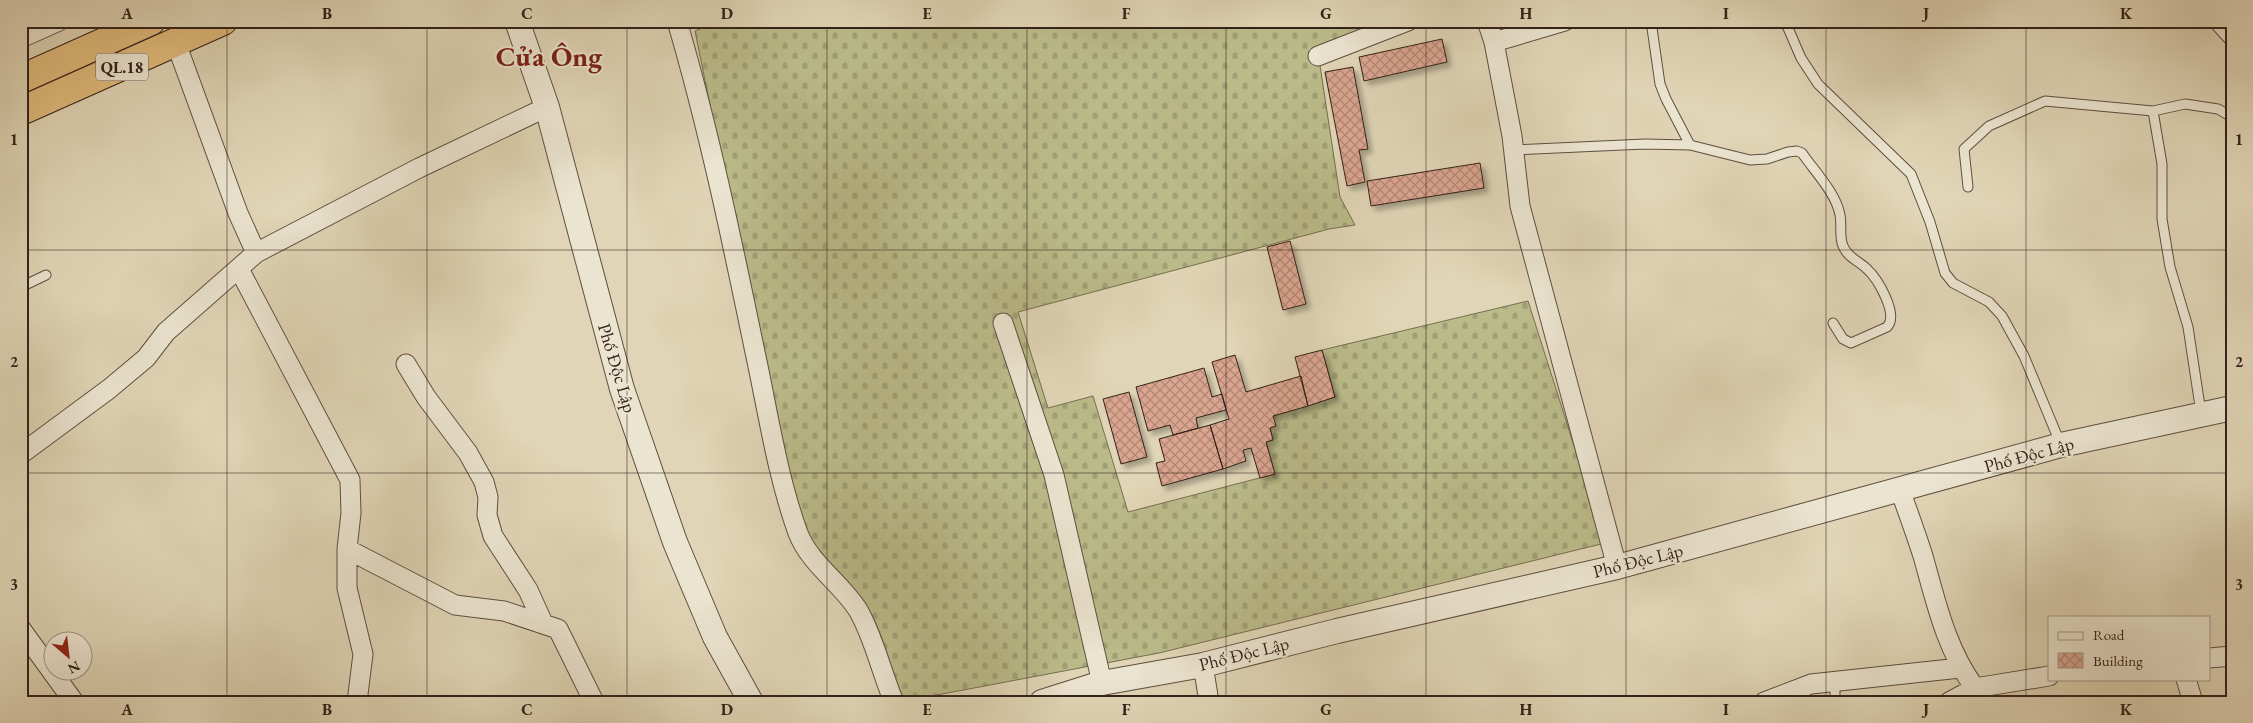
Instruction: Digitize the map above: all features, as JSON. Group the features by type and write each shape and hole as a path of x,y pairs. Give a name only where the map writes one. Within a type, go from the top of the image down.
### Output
{"highway":[{"name":"QL.18","path":"21,79 151,21"},
{"name":"QL.18","path":"21,111 223,21"}],"street":[{"path":"21,38 59,21"},
{"name":"Phố Độc Lập","path":"517,21 547,107 622,389 675,542 715,637 751,702"},
{"path":"677,21 721,190 782,480 798,532 808,551 856,608 864,621 882,674 894,702"},
{"path":"1318,56 1408,21"},
{"path":"1487,21 1494,42 1514,150 1520,206 1617,567"},
{"path":"1494,42 1565,21"},
{"path":"176,43 238,213 256,253"},
{"path":"21,454 109,389 146,358 166,332 256,253 419,168 547,107"},
{"path":"239,269 350,480 351,513 347,549 347,588 363,654 357,702"},
{"path":"1003,323 1054,475 1102,683"},
{"path":"406,364 472,460 484,482 488,497 487,515 493,536 528,590 543,623"},
{"name":"Phố Độc Lập","path":"1042,702 1102,683 1203,665 1337,631 1617,567 2061,445 2232,408"},
{"path":"1900,490 1922,553 1940,618 1957,661 1981,695"},
{"path":"347,549 454,605 504,611 558,629 594,702"},
{"path":"21,629 26,647 74,702"},
{"path":"2210,658 2232,656"},
{"path":"1764,702 1811,684 1957,661"},
{"path":"1203,665 1209,702"},
{"path":"1949,702 2048,676"},
{"path":"2186,680 2193,702"}],"lane":[{"path":"1651,21 1660,84 1690,146"},
{"path":"1785,21 1801,58 1818,84 1911,174 1930,222 1945,273 1953,283 1989,302 2002,316 2024,356 2061,445"},
{"path":"2212,21 2232,43"},
{"path":"1968,186 1964,149 1990,126 2045,101 2153,111 2185,104 2218,109 2232,117"},
{"path":"2153,111 2162,164 2162,219 2170,267 2188,327 2202,416"},
{"path":"1514,150 1646,144 1690,146 1750,160 1767,159 1788,152 1797,151 1802,153 1836,204 1840,216 1842,245 1849,256 1868,270 1886,298 1892,316 1891,323 1887,326 1851,343 1843,339 1833,323"},
{"path":"21,287 46,275"},
{"path":"1835,680 1835,702"}],"green space":[{"path":"718,21 1358,21 1362,36 1319,59 1340,197 1355,225 1329,229 1018,312 1048,408 1093,396 1128,512 1275,474 1266,442 1273,440 1270,428 1273,416 1335,397 1322,350 1528,301 1605,543 1159,653 900,702 811,544 795,502 762,362 695,31"}],"building":[{"path":"1442,39 1447,62 1364,81 1359,57"},
{"path":"1353,67 1368,149 1359,150 1365,182 1347,186 1325,72"},
{"path":"1480,163 1484,188 1371,206 1367,181"},
{"path":"1290,241 1306,304 1283,310 1267,247"},
{"path":"1322,350 1335,397 1308,406 1295,357"},
{"path":"1235,355 1246,392 1301,376 1308,406 1273,416 1276,426 1270,428 1273,440 1266,442 1275,474 1260,478 1251,448 1243,450 1246,461 1223,469 1210,425 1229,419 1212,362"},
{"path":"1204,368 1212,397 1222,394 1226,410 1196,418 1198,428 1173,435 1170,425 1148,431 1136,387"},
{"path":"1129,392 1147,457 1121,464 1103,399"},
{"path":"1210,425 1223,469 1162,486 1156,463 1165,461 1159,439"}],"district":[{"name":"Cửa Ông","path":"549,56"}]}
